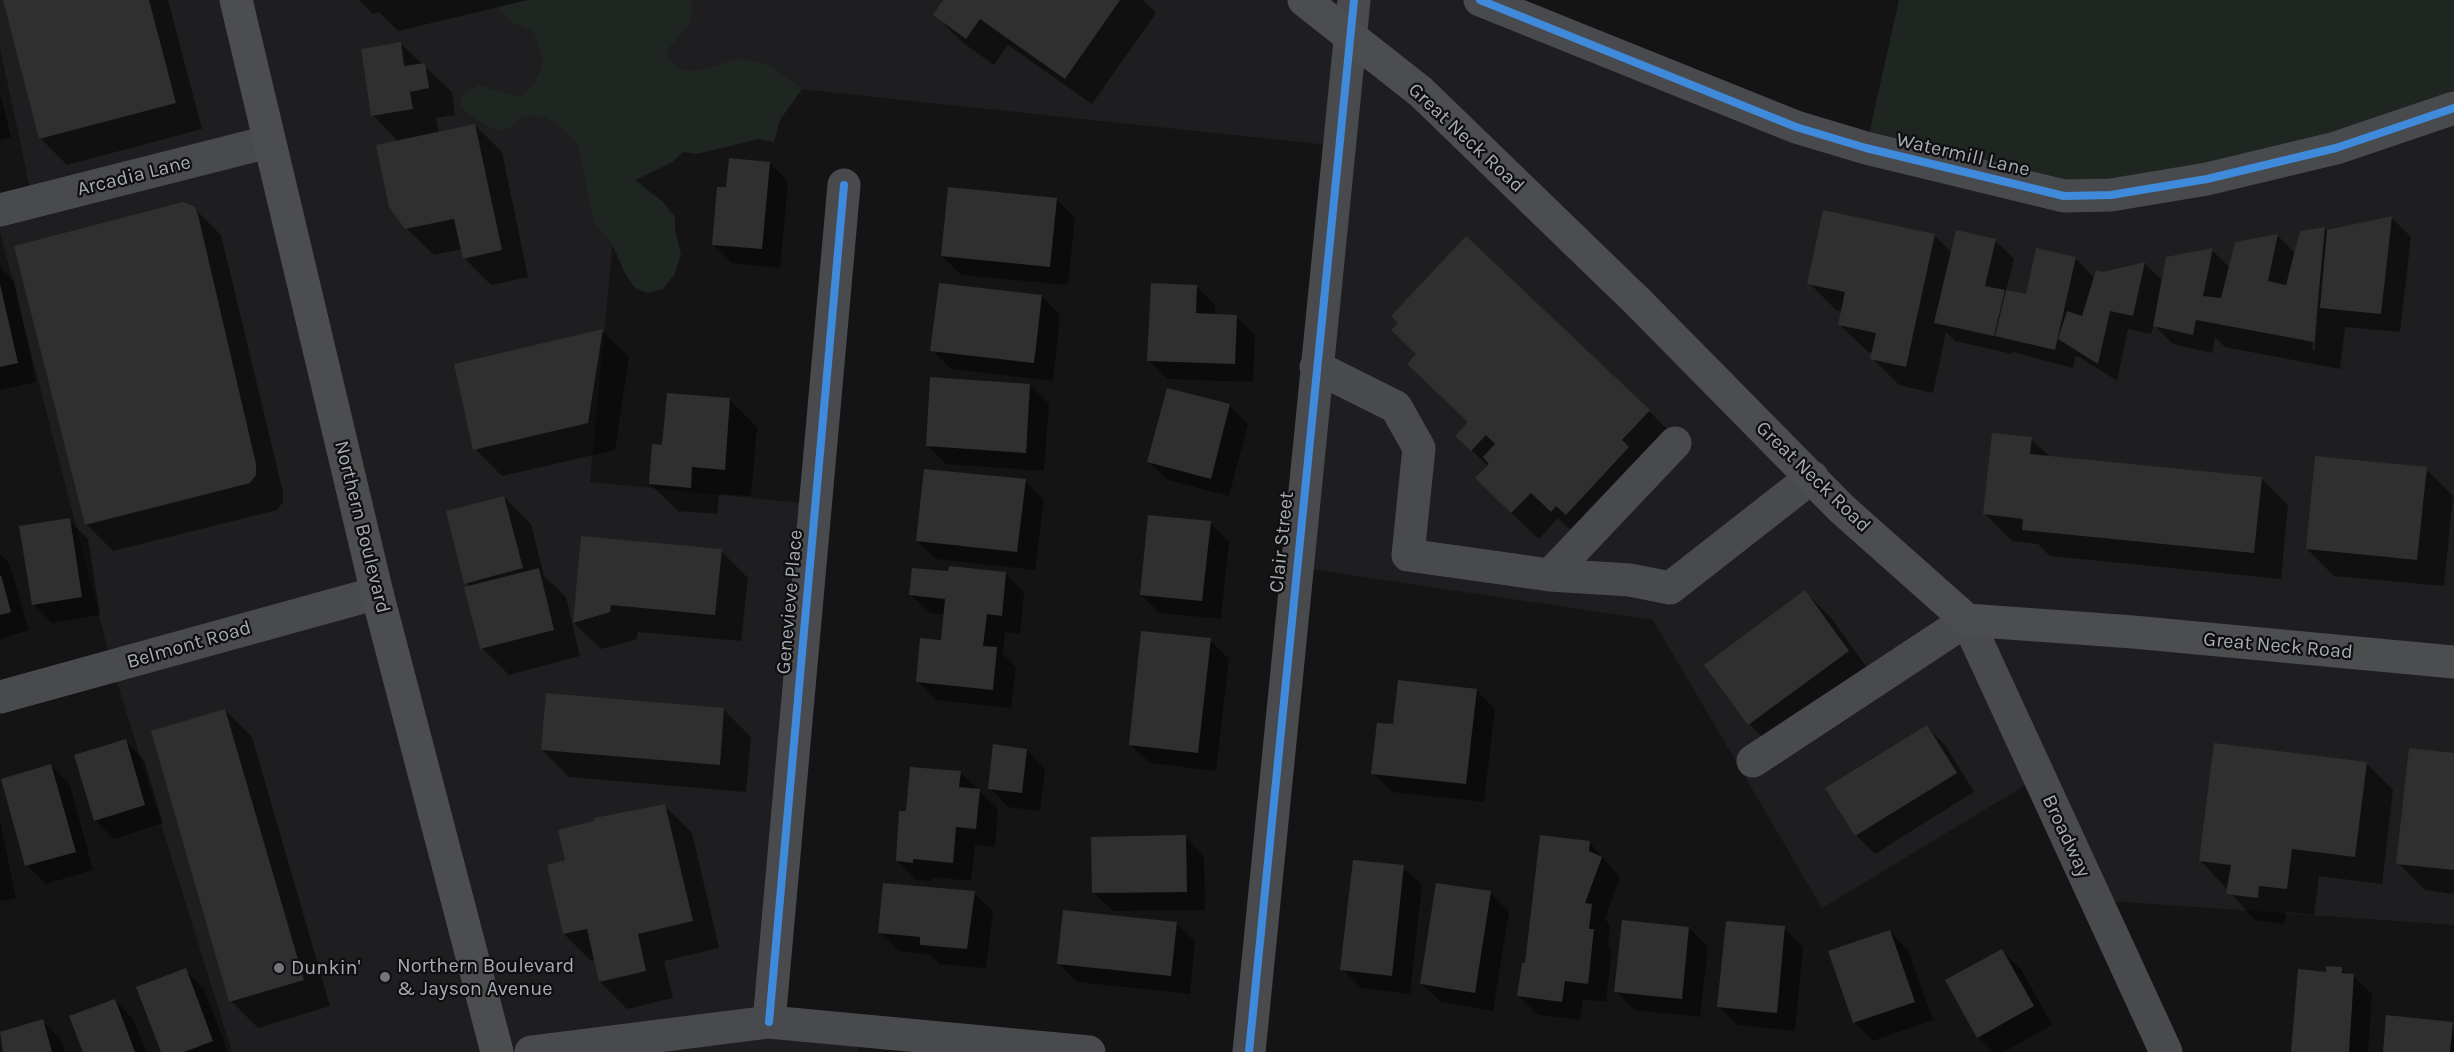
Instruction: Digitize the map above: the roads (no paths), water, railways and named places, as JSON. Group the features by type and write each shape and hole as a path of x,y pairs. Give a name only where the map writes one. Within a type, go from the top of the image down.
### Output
{"main road":[{"name":"Northern Boulevard","path":"236,0 377,593 497,1052"},
{"name":"Great Neck Road","path":"1304,0 1429,100 1645,309 1842,508 1967,620 2133,632 2454,662"}],"street":[{"name":"Clair Street","path":"1249,1052 1354,0"},
{"name":"Watermill Lane","path":"1480,0 1796,126 1866,148 2064,196 2111,195 2207,179 2336,148 2454,108"},
{"name":"Arcadia Lane","path":"0,210 268,142"},
{"name":"Genevieve Place","path":"770,1022 844,185"},
{"path":"1316,367 1396,407 1419,448 1408,555 1550,575 1630,580 1671,588 1812,477"},
{"path":"1550,575 1675,443"},
{"name":"Belmont Road","path":"0,697 377,593"},
{"path":"1753,760 1967,620"},
{"name":"Broadway","path":"1967,620 2166,1052"},
{"path":"531,1052 770,1022 1089,1052"}],"place":[{"name":"Dunkin'","path":"279,968"},
{"name":"Northern Boulevard & Jayson Avenue","path":"385,977"}]}
